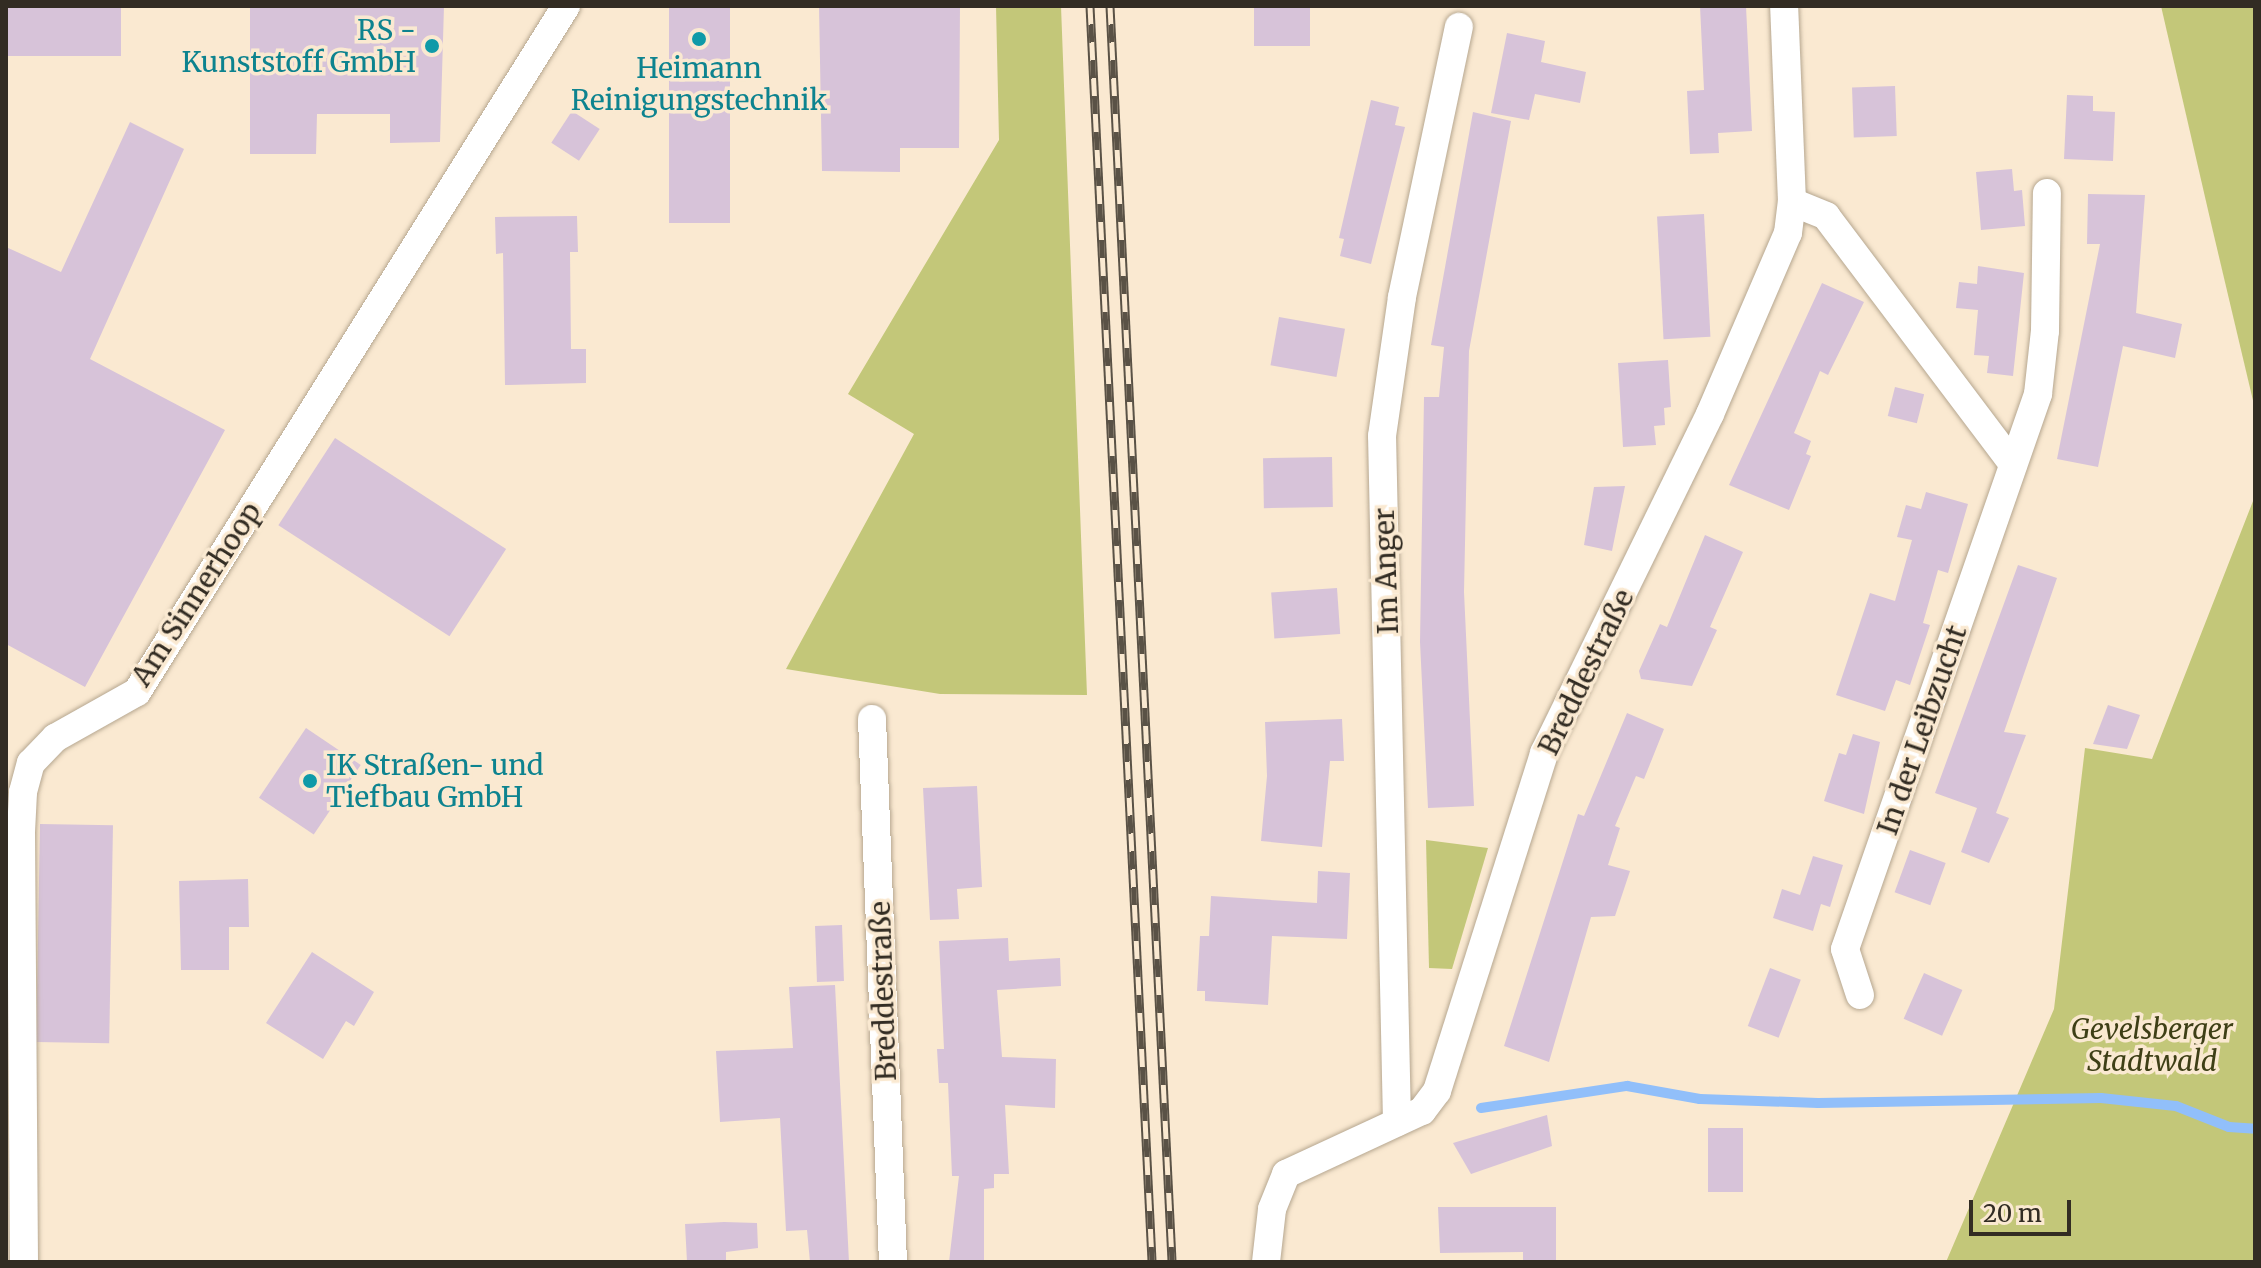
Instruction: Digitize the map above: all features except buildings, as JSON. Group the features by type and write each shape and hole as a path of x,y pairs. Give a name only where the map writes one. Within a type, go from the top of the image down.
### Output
{"street":[{"name":"Am Sinnerhoop","path":"24,1262 21,832 23,792 31,763 55,738 137,692 566,6"},
{"name":"Breddestraße","path":"1266,1262 1272,1209 1286,1174 1422,1111 1437,1091 1544,753 1710,414 1788,233 1792,202 1784,6"},
{"name":"Im Anger","path":"1397,1122 1382,436 1402,297 1459,27"},
{"name":"In der Leibzucht","path":"1860,995 1845,949 2038,394 2045,331 2047,193"},
{"path":"1792,202 1826,216 2013,464"},
{"name":"Breddestraße","path":"872,719 893,1262"}],"green space":[{"path":"996,6 1061,6 1087,695 940,694 786,669 914,434 848,394 999,140"},
{"path":"2161,6 2255,6 2255,409 2211,223"},
{"name":"Gevelsberger Stadtwald","path":"2255,496 2255,1262 1946,1262 2054,1009 2085,748 2152,759"},
{"path":"1426,840 1488,848 1452,969 1429,968"}],"waterway":[{"path":"1481,1108 1627,1086 1700,1099 1818,1103 2101,1098 2176,1106 2229,1127 2255,1129"}],"railway":[{"path":"1090,6 1152,1262"},
{"path":"1110,6 1172,1262"}],"place":[{"name":"Heimann Reinigungstechnik","path":"699,39"},
{"name":"RS - Kunststoff GmbH","path":"432,46"},
{"name":"IK Straßen- und Tiefbau GmbH","path":"310,781"}]}
